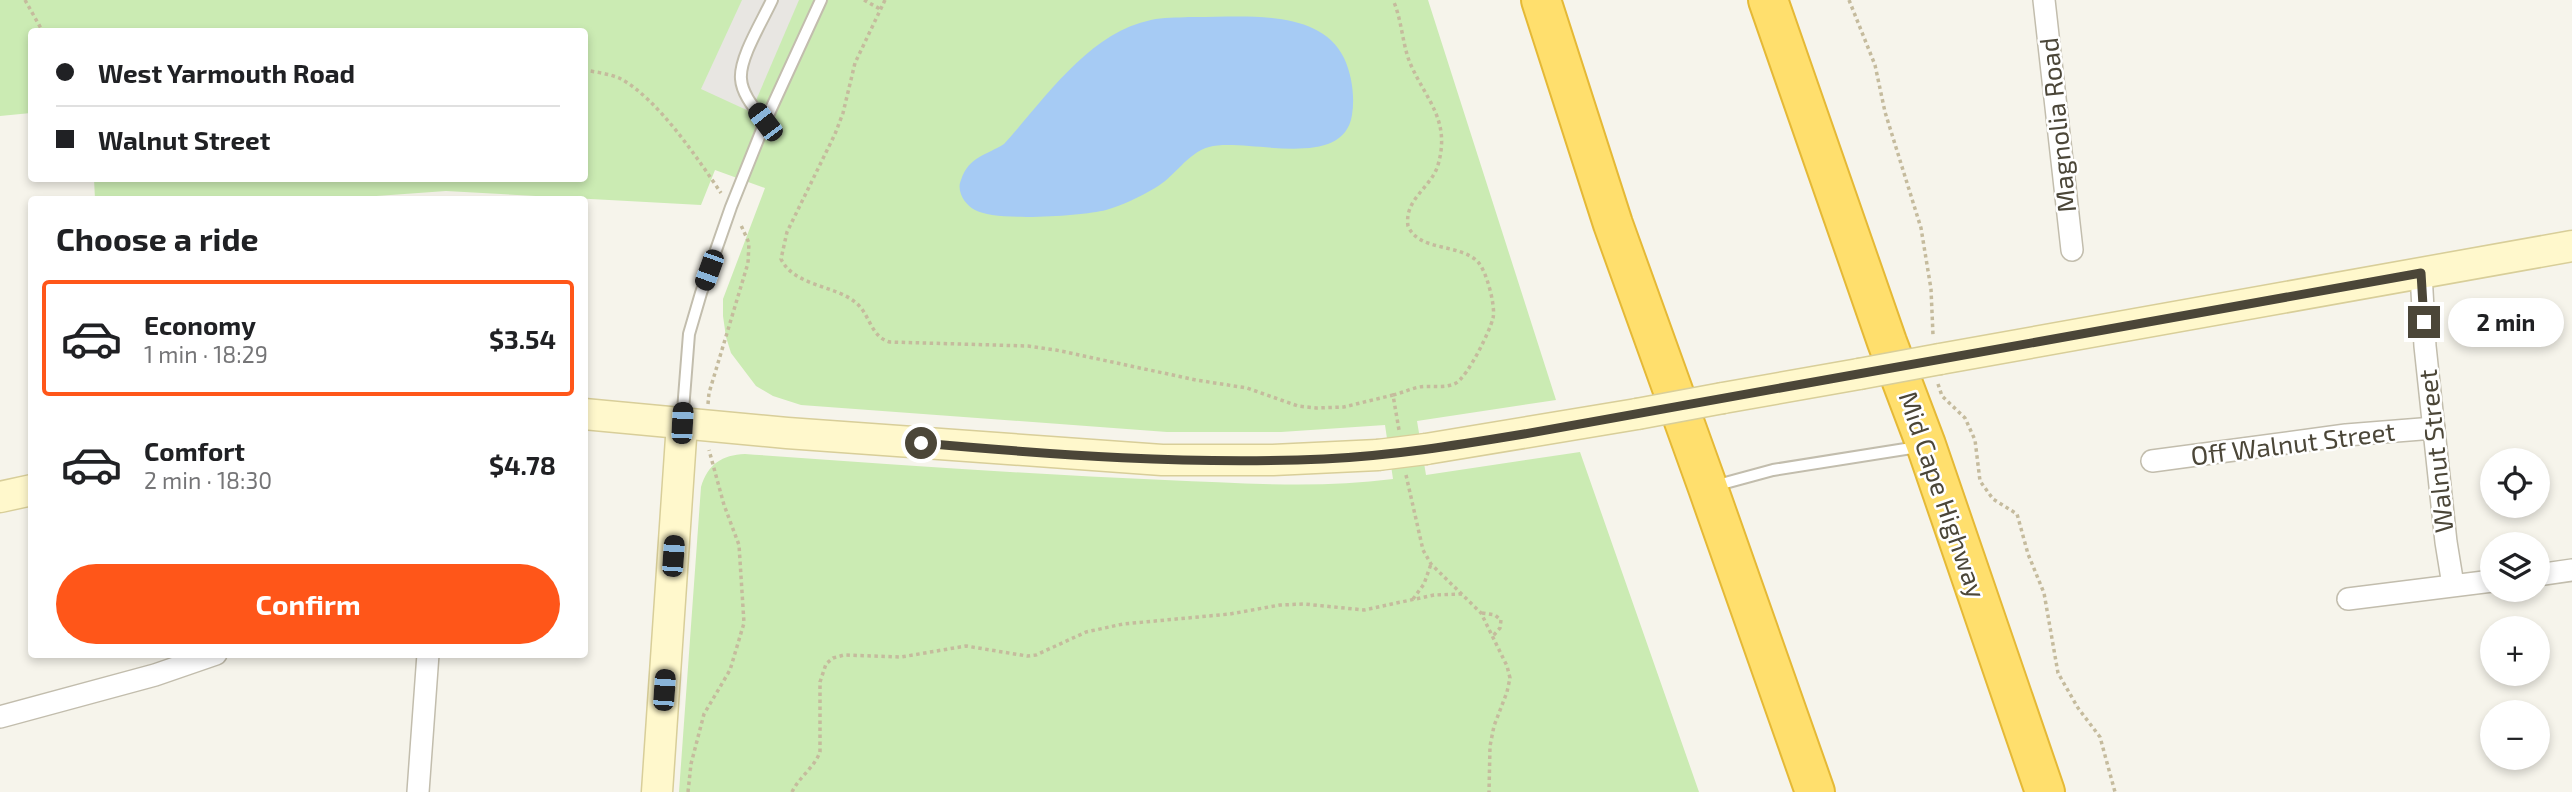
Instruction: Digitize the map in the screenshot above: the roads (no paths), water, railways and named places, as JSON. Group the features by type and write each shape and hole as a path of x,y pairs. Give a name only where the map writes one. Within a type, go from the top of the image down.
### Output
{"highway":[{"path":"1541,0 1608,212 1815,792"},
{"name":"Mid Cape Highway","path":"1768,0 1887,342 1926,445 2045,792"}],"main road":[{"path":"588,414 1055,454 1162,460 1273,460 1378,454 1426,449 1637,414 2572,246"},
{"path":"657,792 682,423"},
{"path":"0,497 28,491"}],"street":[{"name":"Magnolia Road","path":"2044,0 2072,250"},
{"name":"Walnut Street","path":"2421,273 2425,346 2453,585"},
{"name":"Off Walnut Street","path":"2152,461 2333,437 2434,428"},
{"path":"2550,573 2572,570"},
{"path":"2348,599 2480,582"},
{"path":"0,717 155,675 204,658"},
{"path":"418,792 428,658"}],"lane":[{"path":"765,122 747,98 740,80 741,66 772,0"},
{"path":"682,423 689,334 731,207 765,122 821,0"},
{"path":"1708,488 1739,477 1773,470 1926,445"}],"water":[{"path":"1275,18 1297,22 1332,41 1344,58 1352,86 1352,115 1345,132 1331,143 1313,148 1225,145 1209,147 1194,154 1149,191 1106,210 1060,216 1001,216 975,210 965,201 960,184 964,172 979,157 1004,144 1052,88 1088,53 1128,27 1156,19"}]}
